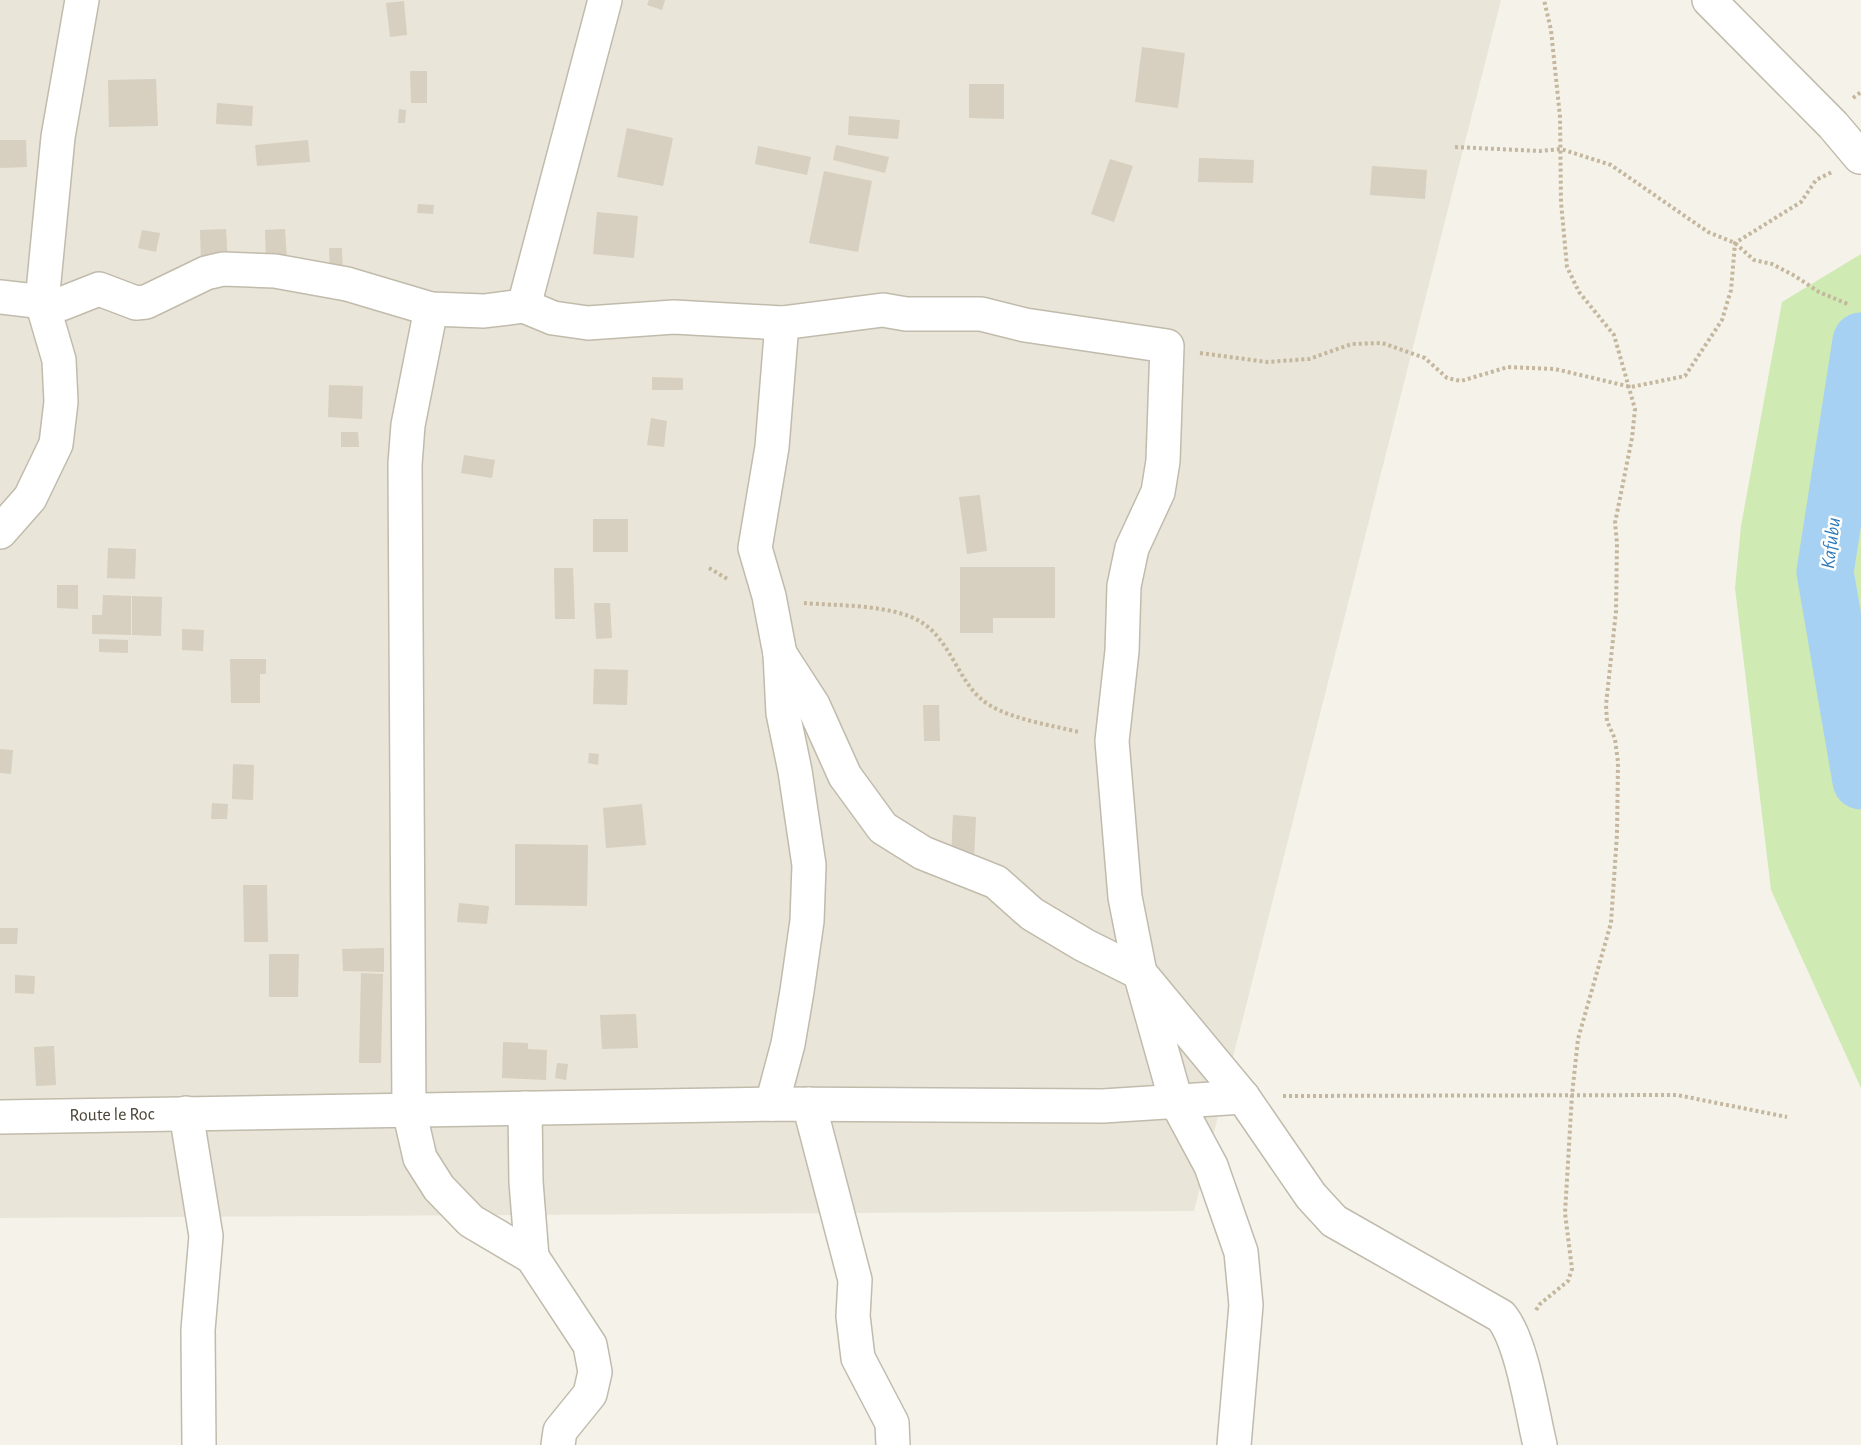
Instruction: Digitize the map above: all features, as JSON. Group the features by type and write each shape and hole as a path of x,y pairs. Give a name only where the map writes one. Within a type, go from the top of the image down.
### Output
{"street":[{"path":"0,532 30,498 56,444 61,402 59,360 42,302 58,137 82,0"},
{"path":"524,306 605,0"},
{"path":"1709,0 1833,125 1860,157"},
{"path":"0,297 61,304 99,289 136,303 146,302 206,273 223,269 275,271 347,284 431,309 484,311 524,306 553,318 588,323 674,318 782,323 884,310 906,314 981,314 1025,325 1167,346 1163,461 1158,492 1132,548 1124,586 1122,651 1112,741 1125,897 1140,973 1176,1101 1211,1166 1241,1252 1246,1305 1234,1445"},
{"path":"431,309 408,425 405,464 409,1110 420,1158 454,1206 471,1221 532,1257 591,1346 595,1372 590,1394 560,1431 558,1445"},
{"path":"772,1104 788,1044 802,956 807,921 809,865 795,771 783,713 780,654 769,597 755,548 772,447 782,323"},
{"path":"780,654 813,705 845,776 883,828 923,853 996,882 1032,914 1084,945 1140,973 1243,1096 1311,1196 1334,1221 1493,1310 1508,1324 1516,1346 1540,1445"},
{"name":"Route le Roc","path":"0,1117 772,1104 1103,1106 1243,1096"},
{"path":"809,1104 855,1280 853,1316 858,1358 892,1423 892,1445"},
{"path":"525,1108 526,1182 532,1257"},
{"path":"186,1113 206,1236 198,1330 199,1445"}],"path":[{"path":"1516,1346 1540,1304 1568,1281 1572,1269 1565,1213 1572,1095 1578,1039 1611,923 1617,834 1618,762 1614,739 1607,721 1606,705 1616,611 1615,523 1632,438 1635,409 1631,387 1614,335 1580,292 1567,267 1561,202 1560,117 1551,30 1544,0"},
{"path":"1455,147 1561,149 1611,165 1708,232 1735,243 1754,260 1772,264 1819,292 1850,305"},
{"path":"1735,243 1801,202 1816,180 1860,157"},
{"path":"1167,346 1214,356 1267,362 1309,359 1352,344 1382,343 1425,358 1447,378 1461,381 1508,367 1555,369 1631,387 1657,380 1677,379 1689,369 1722,320 1731,290 1735,243"},
{"path":"709,568 750,592 769,597 805,604 862,606 921,622 940,641 980,698 1002,712 1112,741"},
{"path":"1243,1096 1677,1095 1787,1117"}],"shaded area":[{"path":"0,0 1501,0 1194,1211 0,1218"}],"green space":[{"path":"1861,254 1861,1088 1771,890 1735,588 1741,526 1782,302"}],"building":[{"path":"649,0 665,0 662,10 647,5"},
{"path":"404,1 407,35 390,37 386,3"},
{"path":"1142,47 1185,53 1178,108 1135,102"},
{"path":"410,71 427,71 427,103 411,103"},
{"path":"156,79 158,126 109,127 108,80"},
{"path":"969,84 1004,84 1004,119 969,118"},
{"path":"217,103 253,106 252,126 216,124"},
{"path":"399,109 406,110 405,123 398,123"},
{"path":"849,116 900,120 898,139 848,135"},
{"path":"627,128 673,138 663,186 617,177"},
{"path":"0,140 26,140 27,167 0,168"},
{"path":"308,140 310,162 257,166 255,145"},
{"path":"836,145 889,157 885,173 833,160"},
{"path":"758,146 811,157 807,175 755,164"},
{"path":"1199,158 1254,160 1253,183 1198,182"},
{"path":"1110,159 1133,166 1114,222 1091,214"},
{"path":"1372,166 1427,170 1425,199 1370,195"},
{"path":"824,171 872,181 858,252 809,243"},
{"path":"418,204 434,205 433,214 417,213"},
{"path":"597,212 638,216 634,258 593,254"},
{"path":"226,229 228,262 201,263 200,230"},
{"path":"285,229 287,260 266,261 265,230"},
{"path":"142,230 160,233 156,252 138,248"},
{"path":"329,248 342,248 343,279 330,279"},
{"path":"652,377 683,378 683,390 652,390"},
{"path":"329,385 363,386 362,419 328,417"},
{"path":"651,418 667,421 664,447 647,445"},
{"path":"341,432 358,432 359,447 341,447"},
{"path":"464,455 495,460 492,478 461,473"},
{"path":"980,495 987,551 967,554 959,497"},
{"path":"593,519 628,519 628,552 593,552"},
{"path":"108,548 136,549 135,579 107,578"},
{"path":"960,567 1055,567 1055,618 993,618 993,633 960,633"},
{"path":"554,568 573,568 575,619 555,619"},
{"path":"57,585 78,585 78,609 57,608"},
{"path":"103,595 131,596 131,635 92,634 92,615 102,615"},
{"path":"132,596 162,597 161,636 132,635"},
{"path":"594,603 610,603 612,638 596,639"},
{"path":"182,629 204,630 203,651 182,650"},
{"path":"99,639 128,640 128,653 99,652"},
{"path":"230,659 266,659 266,674 260,674 260,703 231,703"},
{"path":"594,669 628,670 627,705 593,704"},
{"path":"923,705 939,705 940,741 924,741"},
{"path":"0,749 13,750 11,774 0,773"},
{"path":"589,753 599,754 598,765 588,763"},
{"path":"233,764 254,765 253,800 232,799"},
{"path":"212,803 228,804 227,819 211,819"},
{"path":"642,804 646,845 606,848 603,808"},
{"path":"953,815 976,817 974,859 951,858"},
{"path":"515,844 588,845 587,906 515,905"},
{"path":"243,885 267,885 268,942 244,942"},
{"path":"459,903 489,906 487,924 457,922"},
{"path":"0,928 18,928 17,944 0,944"},
{"path":"384,948 384,972 343,971 342,949"},
{"path":"269,954 299,954 298,997 269,997"},
{"path":"361,973 383,974 381,1063 359,1063"},
{"path":"15,975 35,976 34,994 15,993"},
{"path":"636,1014 638,1048 602,1049 600,1015"},
{"path":"503,1042 528,1043 528,1049 547,1050 546,1080 502,1078"},
{"path":"54,1046 56,1085 36,1086 34,1047"},
{"path":"557,1063 568,1064 566,1080 555,1078"}],"waterway":[{"name":"Kafubu","path":"1861,341 1825,572 1861,781"}]}
